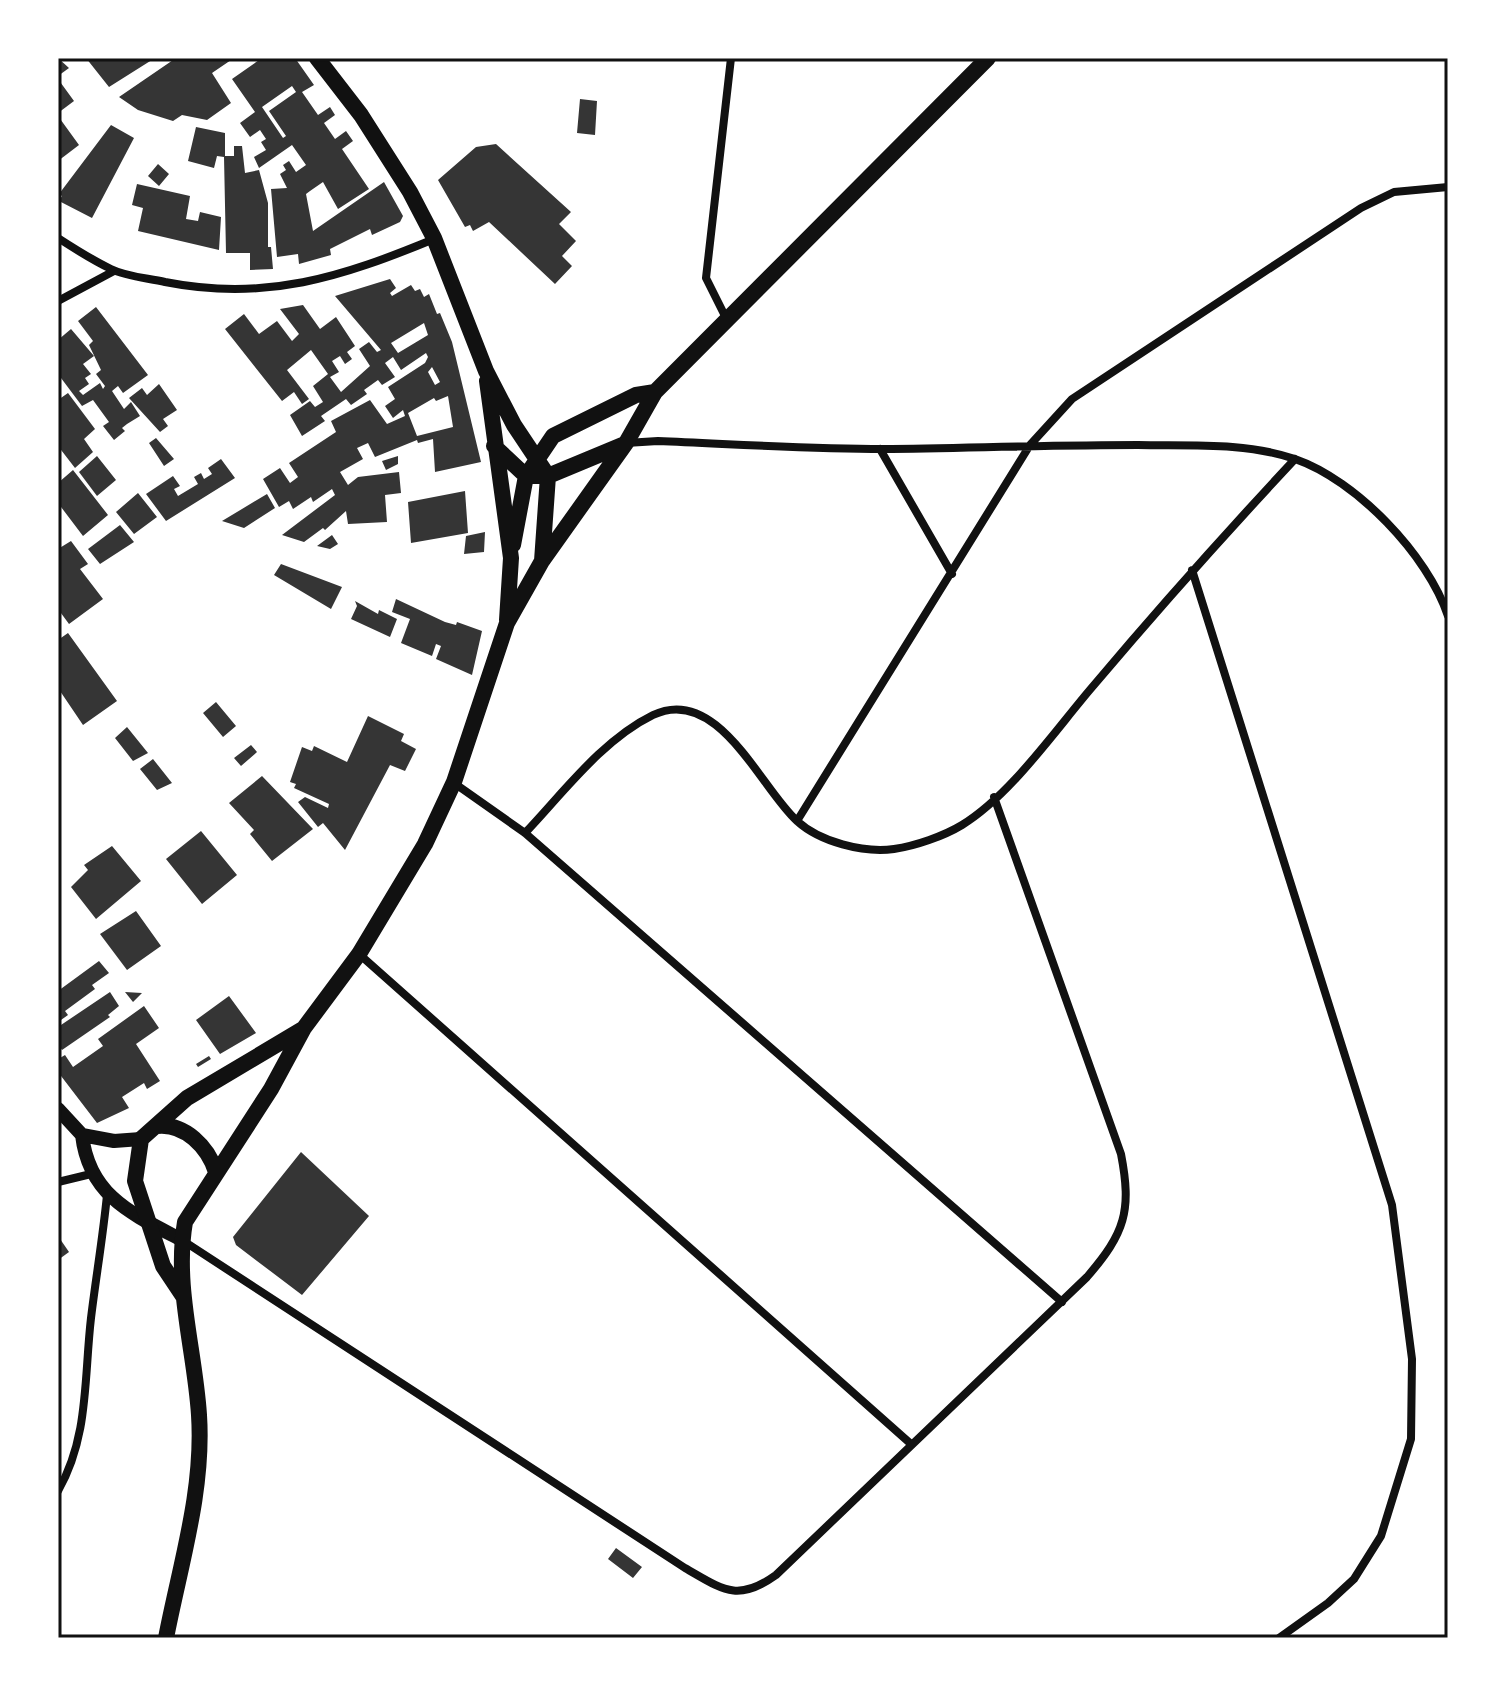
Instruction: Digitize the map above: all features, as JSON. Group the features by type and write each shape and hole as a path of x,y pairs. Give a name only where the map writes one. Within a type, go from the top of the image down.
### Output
{"main road":[{"path":"317,58 386,153 434,238 486,371 514,425 548,476 542,561"},
{"path":"166,1638 192,1519 200,1437 184,1297 182,1240 192,1207 271,1089 304,1028 359,954 425,844 454,782 507,623 542,561 626,443 655,392 988,58"},
{"path":"486,371 511,558"},
{"path":"507,623 511,558 526,476 553,436 636,395 655,392"},
{"path":"494,446 526,476 548,476 626,443"},
{"path":"184,1297 163,1266 135,1181 141,1139 187,1098 304,1028"},
{"path":"157,1126 174,1126 191,1137 208,1153 216,1172"}],"street":[{"path":"727,320 706,278 731,58"},
{"path":"797,821 1030,445 1072,399 1361,208 1394,192 1448,187"},
{"path":"58,238 114,271 220,291 277,289 366,267 434,238"},
{"path":"58,301 114,271"},
{"path":"626,443 880,449 1030,445 1256,449 1295,459 1323,471 1359,497 1396,534 1423,570 1448,616"},
{"path":"880,449 952,574"},
{"path":"525,833 612,743 653,715 670,710 690,712 718,728 746,753 797,821 834,842 862,848 893,849 962,825 994,797 1192,570 1295,459"},
{"path":"1192,570 1392,1205 1412,1359 1411,1439 1381,1536 1354,1579 1279,1638"},
{"path":"454,782 525,833 1062,1302"},
{"path":"58,1109 82,1135 91,1174 107,1195 182,1240 720,1588 738,1592 757,1589 776,1575 1062,1302 1112,1248 1124,1221 1128,1191 1121,1154 994,797"},
{"path":"359,954 911,1444"},
{"path":"82,1135 114,1141 141,1139"},
{"path":"58,1182 91,1174"},
{"path":"58,1491 76,1453 88,1389 90,1322 107,1195"}],"building":[{"path":"58,58 69,68 58,76"},
{"path":"86,58 155,58 109,87"},
{"path":"176,58 234,58 212,73 231,103 207,120 182,115 173,121 138,110 119,97"},
{"path":"262,58 295,58 314,85 302,92 318,115 330,107 335,115 324,123 335,139 346,131 353,141 342,149 369,189 338,209 323,182 306,194 313,231 384,182 403,216 400,222 372,235 370,229 330,249 331,255 299,264 298,254 277,257 271,189 287,188 280,174 286,170 283,165 289,161 296,172 306,165 292,145 259,168 254,157 266,150 261,142 266,139 260,130 250,137 240,123 255,112 232,79","holes":["292,86 296,92 269,111 286,136 283,138 262,107"]},
{"path":"58,79 74,101 58,113"},
{"path":"580,99 597,101 595,135 577,133"},
{"path":"58,116 79,145 58,161"},
{"path":"111,125 134,138 92,218 59,201 62,196 59,194"},
{"path":"196,127 225,133 225,156 234,156 234,146 242,146 245,173 259,170 268,203 268,247 271,247 273,269 250,270 250,253 226,253 224,157 217,156 214,168 188,161"},
{"path":"496,144 571,212 559,224 576,241 562,256 572,266 555,284 489,222 473,231 470,225 465,227 438,180 476,147"},
{"path":"158,164 169,174 159,186 148,176"},
{"path":"137,184 190,196 186,219 198,221 200,212 221,217 219,250 138,231 143,208 132,205"},
{"path":"390,279 396,288 390,293 392,296 411,285 415,291 420,289 424,297 429,294 452,342 481,462 435,472 433,439 418,443 417,440 375,457 368,443 357,448 363,459 340,472 348,485 358,477 399,472 401,493 385,495 387,522 348,524 346,511 325,530 323,528 304,542 282,535 335,495 332,489 313,502 311,497 293,509 289,501 279,507 263,479 280,468 290,483 298,477 289,463 336,432 331,421 370,400 387,424 405,416 403,410 393,418 385,406 395,399 388,387 425,363 428,357 426,353 401,370 393,357 385,363 395,377 382,385 378,380 364,390 367,394 351,405 346,399 321,416 325,421 302,436 290,415 310,401 315,407 323,402 313,386 328,374 311,350 287,370 309,399 302,404 294,392 282,401 225,329 244,314 259,334 277,321 292,341 299,334 280,309 303,305 320,329 336,317 355,346 347,352 352,359 345,364 340,356 332,361 339,372 330,377 341,392 370,366 359,349 369,342 377,352 381,350 335,296","holes":["424,323 428,335 398,353 391,343","432,367 440,382 435,385 428,372","448,396 453,427 417,436 408,413 434,398 436,401"]},
{"path":"96,307 148,375 123,393 118,386 112,391 124,409 131,402 140,416 122,428 125,431 114,440 103,426 109,422 93,400 82,406 58,374 58,340 71,329 94,356 83,364 91,374 85,378 89,384 79,391 83,395 100,383 103,389 105,386 96,374 101,370 89,345 93,341 78,321"},
{"path":"159,384 177,410 163,419 168,426 160,432 129,398 142,388 147,395"},
{"path":"68,393 95,429 84,439 93,452 75,468 58,446 58,400"},
{"path":"156,438 174,459 164,466 149,443"},
{"path":"97,456 116,480 97,496 79,472"},
{"path":"398,456 398,464 386,470 382,461"},
{"path":"221,459 235,478 166,521 146,494 173,476 180,486 174,489 178,496 198,484 194,477 201,473 204,479 212,474 208,468"},
{"path":"73,470 108,515 83,536 58,503 58,483"},
{"path":"465,491 468,533 411,543 408,502"},
{"path":"138,493 157,517 134,534 116,512"},
{"path":"267,494 275,508 244,528 222,521"},
{"path":"120,525 134,542 100,564 88,549"},
{"path":"485,532 484,552 464,554 466,536"},
{"path":"332,535 338,544 330,549 317,546"},
{"path":"71,541 88,564 80,569 103,599 69,624 58,609 58,549"},
{"path":"281,564 342,587 331,609 274,575"},
{"path":"396,599 445,622 456,625 457,622 482,631 472,675 436,659 441,646 436,644 432,656 401,643 410,619 392,612"},
{"path":"355,601 378,614 379,610 397,619 390,637 351,619 357,606"},
{"path":"68,633 117,701 83,725 58,688 58,640"},
{"path":"216,702 236,726 223,737 203,713"},
{"path":"368,716 404,734 401,741 416,749 405,771 390,765 345,850 323,823 318,827 298,802 305,797 328,808 329,804 294,788 296,784 290,782 302,747 312,751 314,746 347,762"},
{"path":"127,727 148,753 133,761 115,738"},
{"path":"251,745 257,752 241,766 234,758"},
{"path":"153,759 172,783 157,790 140,769"},
{"path":"262,776 313,829 272,861 250,834 254,830 229,803"},
{"path":"201,831 237,875 202,904 166,859"},
{"path":"112,846 141,881 96,919 71,887 88,870 84,865"},
{"path":"136,911 161,946 127,970 100,934"},
{"path":"99,961 109,973 92,985 95,989 65,1011 68,1015 61,1020 58,991"},
{"path":"110,992 119,1006 108,1015 110,1017 62,1050 58,1044 58,1027"},
{"path":"125,992 142,993 133,1002"},
{"path":"229,996 256,1033 220,1054 196,1020"},
{"path":"144,1006 159,1028 136,1044 160,1081 147,1089 144,1083 122,1097 129,1108 97,1123 58,1072 58,1054 60,1058 65,1055 73,1067 103,1046 98,1039"},
{"path":"209,1056 211,1059 198,1067 196,1064"},
{"path":"301,1152 369,1216 302,1295 236,1245 233,1237"},
{"path":"58,1236 69,1252 58,1260"},
{"path":"616,1548 642,1567 633,1578 608,1559"}]}
